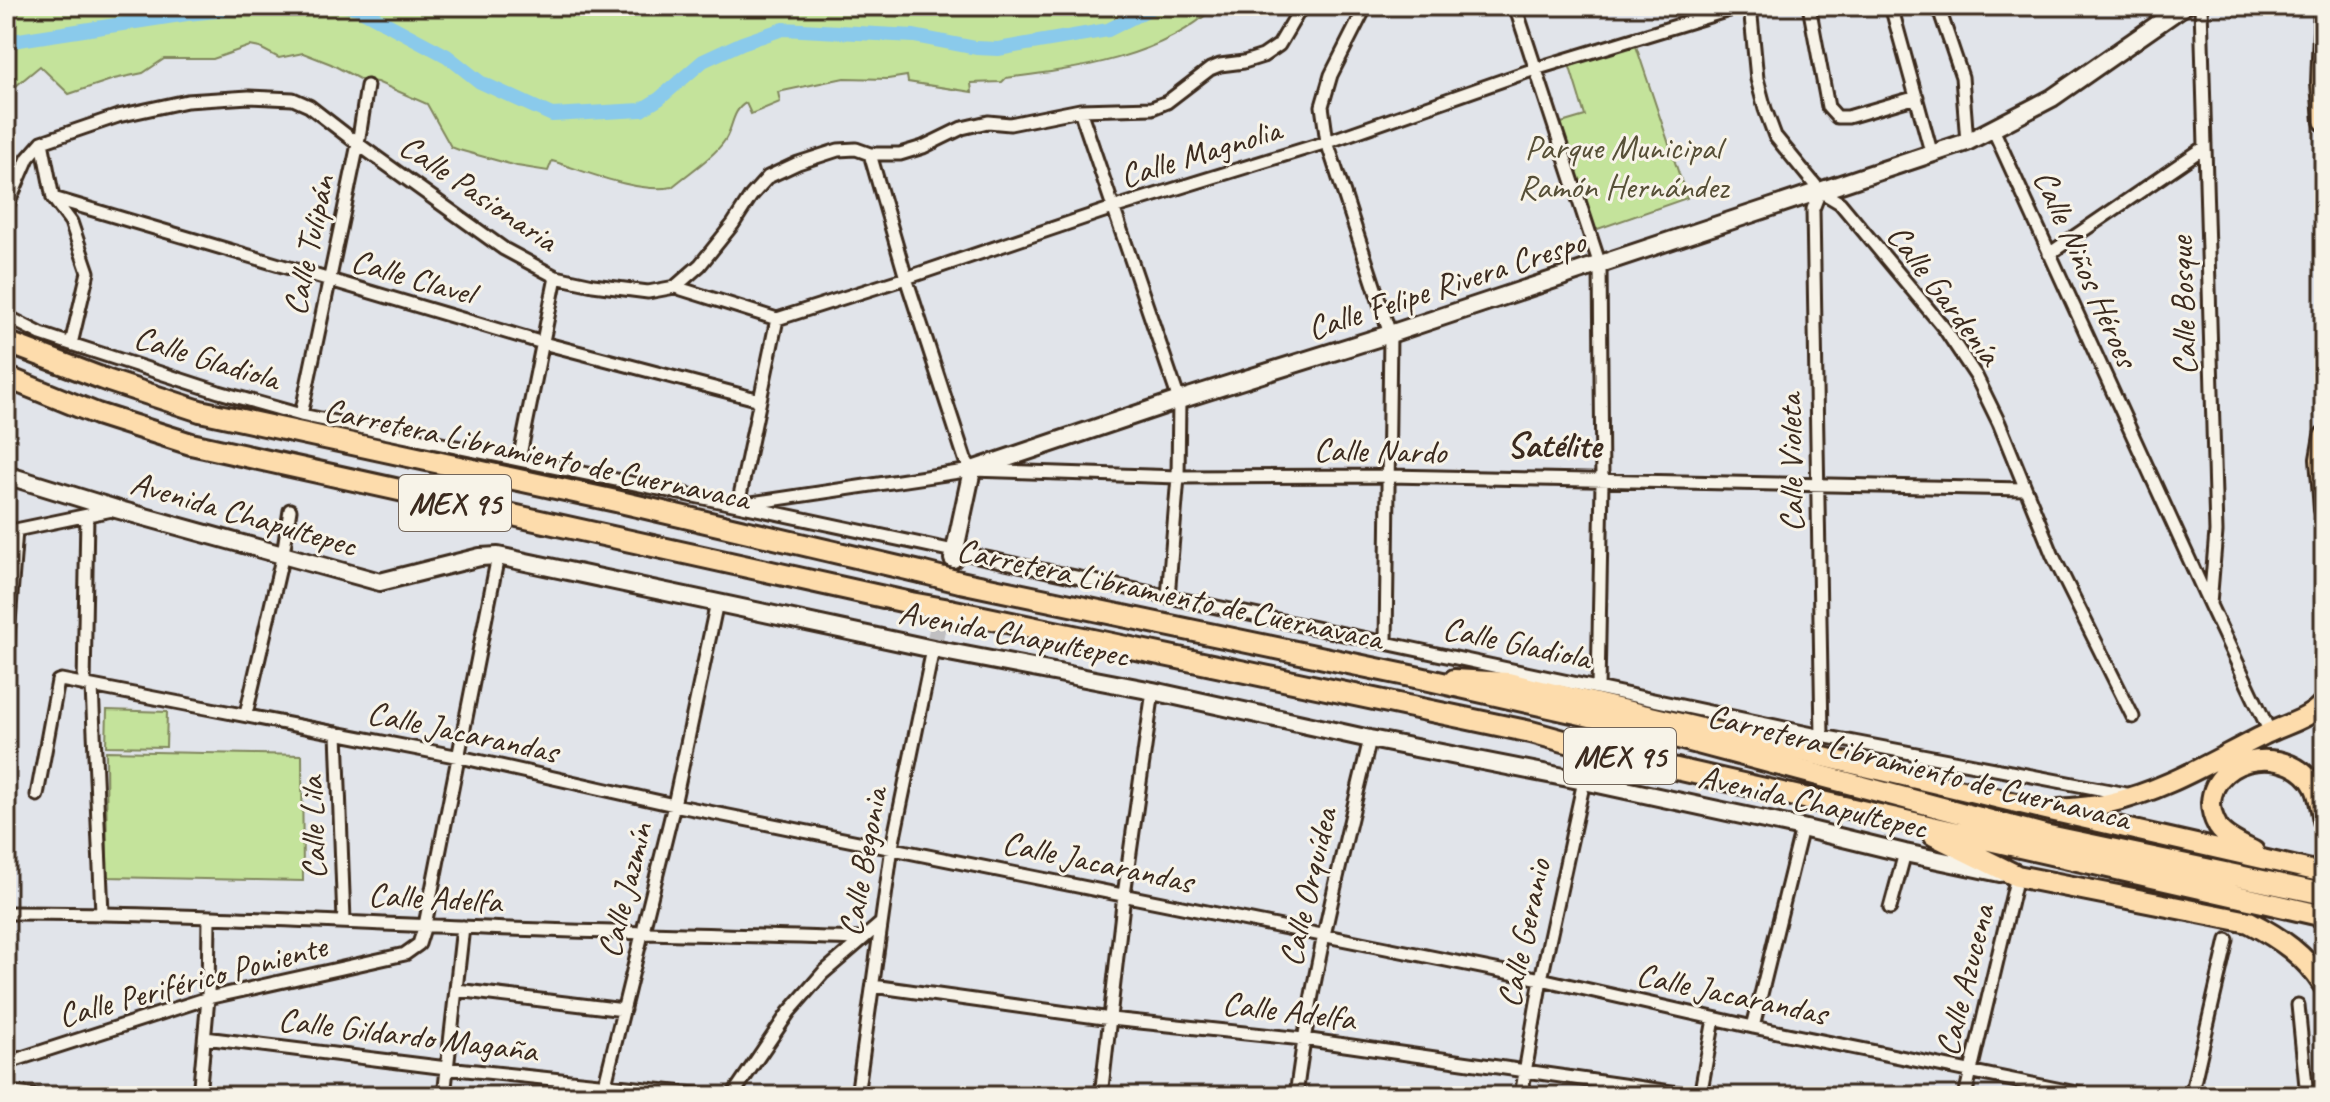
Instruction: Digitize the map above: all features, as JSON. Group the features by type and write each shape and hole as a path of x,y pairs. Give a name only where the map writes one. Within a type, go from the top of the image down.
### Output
{"highway":[{"name":"Carretera Libramiento de Cuernavaca","path":"6,342 200,411 616,501 960,582 1626,724 2044,835 2289,873 2324,894"},
{"name":"Carretera Libramiento de Cuernavaca","path":"6,377 97,414 191,444 911,603 1531,732 1615,755 2324,916"},
{"path":"1905,821 2017,876 2249,922 2276,936 2300,954 2324,985"}],"main road":[{"path":"2324,6 2324,121"},
{"path":"2324,436 2320,459 2324,509"},
{"name":"MEX 95","path":"1420,678 1508,682 2046,810 2289,873 2324,873"},
{"path":"2046,810 2107,804 2167,784 2303,718 2324,701"},
{"path":"2289,873 2234,841 2218,827 2211,808 2212,790 2220,776 2245,762 2281,761 2300,771 2314,787 2324,825"}],"street":[{"path":"675,287 700,265 768,177 798,163 838,150 900,154 923,147 962,128 988,122 1010,124 1080,110 1152,108 1167,102 1210,69 1263,56 1279,45 1302,6"},
{"path":"1366,6 1331,75 1322,106 1327,142 1390,334 1386,643"},
{"path":"1515,6 1600,265 1602,482 1598,688"},
{"name":"Calle Magnolia","path":"777,319 1113,208 1327,142 1535,69 1742,6"},
{"name":"Calle Gardenía","path":"1750,6 1757,79 1775,136 1820,191 1840,203 1944,328 1976,376 1999,423 2053,556 2133,717"},
{"path":"1809,6 1828,107 1837,117 1848,117 1917,97"},
{"path":"1891,6 1932,155"},
{"path":"1938,6 1962,77 1967,142"},
{"name":"Calle Felipe Rivera Crespo","path":"972,470 1967,142 2052,98 2184,6"},
{"name":"Calle Bosque","path":"2201,6 2216,532 2210,605"},
{"name":"Calle Tulipán","path":"301,415 358,144 367,86"},
{"name":"Calle Pasionaria","path":"42,142 118,116 187,101 249,97 293,99 309,106 504,249 556,277 622,290 648,292 675,287"},
{"path":"1080,110 1179,400 1178,477 1168,597"},
{"name":"Calle Niños Héroes","path":"1993,129 2267,726"},
{"path":"42,142 53,198 71,222 88,272 71,344"},
{"path":"6,209 28,158 42,142"},
{"path":"2049,254 2205,147"},
{"path":"870,154 906,278 965,459 972,470 954,555"},
{"name":"Calle Violeta","path":"1820,191 1813,209 1822,736"},
{"name":"Calle Clavel","path":"53,198 543,343 760,400"},
{"path":"519,460 556,277"},
{"path":"675,287 777,319 738,505"},
{"name":"Calle Gladiola","path":"6,316 41,334 219,392 301,415 1822,736 2135,796"},
{"name":"Calle Nardo","path":"738,505 972,470 1178,477 1389,476 2025,489"},
{"name":"Avenida Chapultepec","path":"6,475 116,509 380,582 480,557 498,556 934,644 2017,876"},
{"path":"6,662 11,531 116,509"},
{"path":"246,714 283,554 290,510"},
{"path":"87,515 88,686 102,913"},
{"path":"425,925 498,556"},
{"name":"Calle Jazmín","path":"605,1084 674,805 717,602"},
{"name":"Calle Begonia","path":"857,1096 892,847 934,644"},
{"name":"Calle Jacarandas","path":"37,795 58,681 246,714 460,757 674,805 1541,979 1714,1019 2091,1096"},
{"path":"1101,1096 1124,895 1153,691"},
{"name":"Calle Lila","path":"337,733 344,921"},
{"name":"Calle Orquídea","path":"1296,1096 1303,1039 1323,936 1370,739"},
{"name":"Calle Geranio","path":"1521,1096 1541,979 1584,781"},
{"path":"1753,1027 1802,828"},
{"path":"1890,908 1905,853"},
{"name":"Calle Azucena","path":"1965,1096 2017,876"},
{"name":"Calle Adelfa","path":"6,913 102,913 861,939"},
{"path":"199,1096 208,998 209,917"},
{"path":"732,1096 789,1012 823,973 880,924"},
{"name":"Calle Periférico Poniente","path":"6,1063 208,998 405,954 419,944 425,925"},
{"path":"444,1096 463,927"},
{"path":"2191,1096 2227,940"},
{"name":"Calle Adelfa","path":"873,986 1111,1019 1303,1039 1699,1096"},
{"path":"457,990 624,1010"},
{"path":"2298,1005 2307,1096"},
{"path":"1699,1096 1714,1019"},
{"name":"Calle Gildardo Magaña","path":"205,1038 605,1084"},
{"path":"605,1084 714,1096"},
{"path":"6,1092 39,1096"}],"green space":[{"path":"6,6 1216,6 1194,24 1144,49 1090,65 1006,78 1002,82 971,83 972,92 908,82 907,76 844,78 778,92 780,102 751,114 746,103 741,106 728,135 714,153 672,187 659,188 612,180 552,161 548,171 517,166 451,147 427,104 377,82 361,80 303,53 279,58 250,46 213,59 164,59 143,73 69,94 40,66 16,86 6,101"},
{"name":"Parque Municipal Ramón Hernández","path":"1635,43 1687,198 1592,231 1558,124 1585,116 1569,64"},
{"path":"107,710 167,712 166,747 106,746"},
{"path":"106,751 302,755 303,881 107,877"}],"waterway":[{"path":"6,42 187,14 266,6"},
{"path":"347,6 357,8 447,56 480,82 552,115 641,110 659,99 703,61 783,29 914,36 998,49 1108,30 1155,6"}],"tunnel":[{"path":"935,639 953,559"}],"district":[{"name":"Satélite","path":"1554,444"}]}
